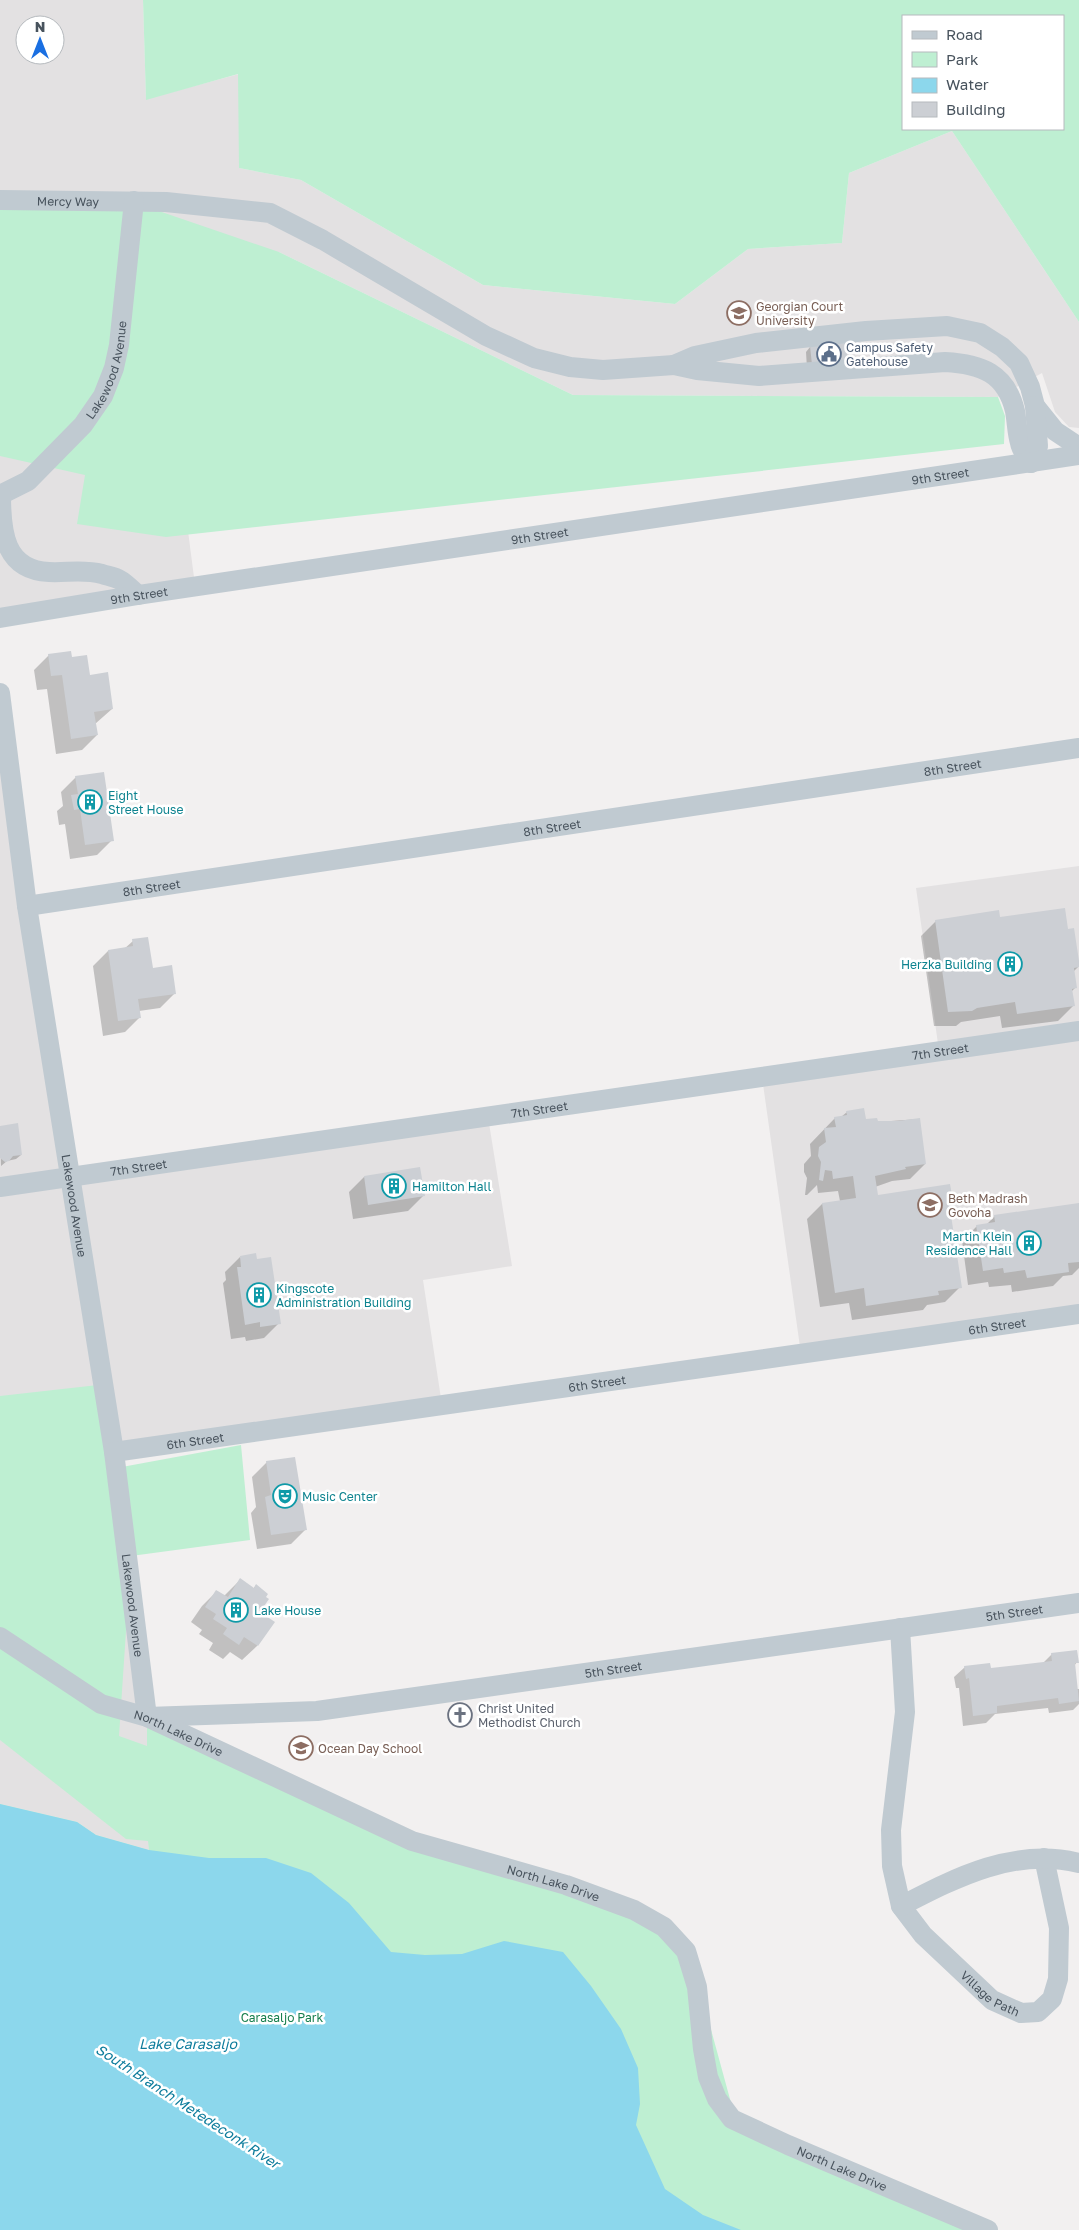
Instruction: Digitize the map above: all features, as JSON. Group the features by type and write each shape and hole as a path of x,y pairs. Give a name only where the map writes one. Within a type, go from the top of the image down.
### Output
{"street":[{"name":"Mercy Way","path":"0,200 134,201 270,213 323,240 486,336 534,358 570,367 603,370 674,365"},
{"name":"Lakewood Avenue","path":"134,201 119,345 114,368 103,396 83,425 28,481 0,495 1,519 9,551 16,560 29,569 49,572 93,571 120,579 138,595"},
{"path":"674,365 695,356 756,343 866,331 948,326 980,333 1002,347 1019,363 1030,387 1035,406 1038,446 1031,463"},
{"path":"674,365 697,370 759,376 945,362 970,363 986,370 998,379 1008,392 1014,409 1020,444 1031,463"},
{"path":"1035,406 1055,431 1079,446"},
{"name":"9th Street","path":"0,618 138,595 1079,455"},
{"name":"Lakewood Avenue","path":"0,693 27,906 114,1452 147,1717"},
{"name":"8th Street","path":"27,906 1079,748"},
{"name":"7th Street","path":"0,1187 1079,1031"},
{"name":"6th Street","path":"114,1452 1079,1314"},
{"name":"5th Street","path":"147,1717 317,1711 1079,1603"},
{"name":"Village Path","path":"900,1628 905,1712 891,1830 892,1866 902,1906 924,1935 992,2000 1021,2013 1038,2012 1052,1999 1058,1979 1059,1928 1044,1858"},
{"name":"North Lake Drive","path":"0,1637 102,1704 147,1717 412,1841 566,1885 634,1910 664,1927 686,1952 697,1987 702,2049 708,2077 717,2099 732,2119 788,2145 988,2230"},
{"path":"902,1906 956,1878 996,1864 1023,1858 1044,1858 1079,1863"}],"shaded area":[{"name":"Georgian Court University","path":"0,0 143,0 146,99 239,74 239,168 301,180 483,285 675,304 748,249 842,243 849,173 952,131 1079,322 1079,428 1069,427 1055,412 1042,373 998,397 573,395 279,252 168,376 196,593 0,619"},
{"path":"0,685 69,1178 488,1117 512,1266 423,1280 442,1405 114,1453 147,1717 149,1850 96,1835 77,1822 0,1804"},
{"name":"Beth Madrash Govoha","path":"1079,866 1079,1314 801,1354 762,1077 939,1051 916,888"}],"green space":[{"path":"143,0 1079,0 1079,322 952,131 849,173 842,243 748,249 675,304 483,285 301,180 239,168 238,74 146,100"},
{"path":"0,201 150,208 279,252 573,395 998,397 1005,416 1004,444 166,537 77,524 85,475 0,456"},
{"name":"Carasaljo Park","path":"98,1385 111,1469 241,1445 250,1540 131,1556 119,1736 147,1746 147,1717 398,1835 634,1910 692,1960 736,2121 988,2230 0,2230 0,1804 77,1822 96,1835 149,1850 148,1841 126,1839 0,1740 0,1396"}],"water":[{"name":"Lake Carasaljo","path":"0,1804 77,1822 96,1835 149,1850 209,1858 266,1858 311,1873 349,1903 391,1952 425,1955 462,1954 504,1941 563,1952 591,1986 621,2029 638,2068 640,2104 636,2125 665,2189 703,2215 741,2230 0,2230"}],"building":[{"name":"Campus Safety Gatehouse","path":"846,343 848,362 812,365 810,346"},
{"path":"71,651 72,657 87,655 90,675 108,672 113,709 94,712 98,735 71,739 62,675 51,676 48,654"},
{"name":"Eight Street House","path":"104,772 114,841 85,845 80,809 74,810 71,795 78,794 75,776"},
{"name":"Herzka Building","path":"1065,908 1068,929 1074,928 1079,961 1079,967 1074,968 1077,988 1072,989 1075,1006 1017,1014 1015,1002 977,1008 972,1011 948,1012 935,920 999,910 1000,917"},
{"path":"148,937 153,968 172,965 176,994 138,999 141,1018 118,1021 108,950 133,946 132,939"},
{"path":"864,1108 866,1119 877,1118 878,1121 898,1121 920,1118 926,1164 905,1167 906,1169 875,1176 878,1195 950,1184 953,1201 949,1202 962,1288 938,1291 939,1295 866,1306 864,1288 835,1293 822,1203 856,1198 853,1176 833,1179 832,1171 825,1170 823,1181 819,1180 821,1162 818,1156 819,1147 826,1142 824,1128 836,1127 834,1117 847,1115 846,1111"},
{"path":"18,1123 22,1155 13,1156 9,1161 5,1162 0,1158 0,1126"},
{"name":"Hamilton Hall","path":"420,1167 425,1196 368,1205 364,1176"},
{"name":"Martin Klein Residence Hall","path":"1079,1203 1079,1262 1068,1263 1069,1272 1027,1278 1025,1270 1004,1273 1003,1268 983,1271 976,1225 995,1222 994,1215"},
{"name":"Kingscote Administration Building","path":"256,1253 257,1259 271,1257 281,1324 260,1327 260,1322 245,1325 237,1267 241,1267 240,1256"},
{"name":"Music Center","path":"295,1457 307,1530 271,1535 265,1497 271,1495 266,1461"},
{"name":"Lake House","path":"240,1578 254,1588 256,1584 268,1594 266,1597 269,1599 260,1612 275,1622 258,1646 244,1637 239,1645 223,1634 227,1628 213,1619 216,1614 205,1607 216,1590 228,1597"},
{"path":"1077,1650 1079,1663 1075,1663 1079,1701 1059,1704 1058,1698 997,1706 997,1713 973,1716 969,1678 966,1679 964,1666 990,1663 991,1668 1052,1661 1051,1653"}],"place":[{"name":"Georgian Court University","path":"739,313"},
{"name":"Campus Safety Gatehouse","path":"829,354"},
{"name":"Eight Street House","path":"90,802"},
{"name":"Herzka Building","path":"1010,964"},
{"name":"Hamilton Hall","path":"394,1186"},
{"name":"Beth Madrash Govoha","path":"930,1205"},
{"name":"Martin Klein Residence Hall","path":"1029,1243"},
{"name":"Kingscote Administration Building","path":"259,1295"},
{"name":"Music Center","path":"285,1496"},
{"name":"Lake House","path":"236,1610"},
{"name":"Christ United Methodist Church","path":"460,1715"},
{"name":"Ocean Day School","path":"301,1748"}],"water label":[{"name":"South Branch Metedeconk River","path":"188,2106"}]}
